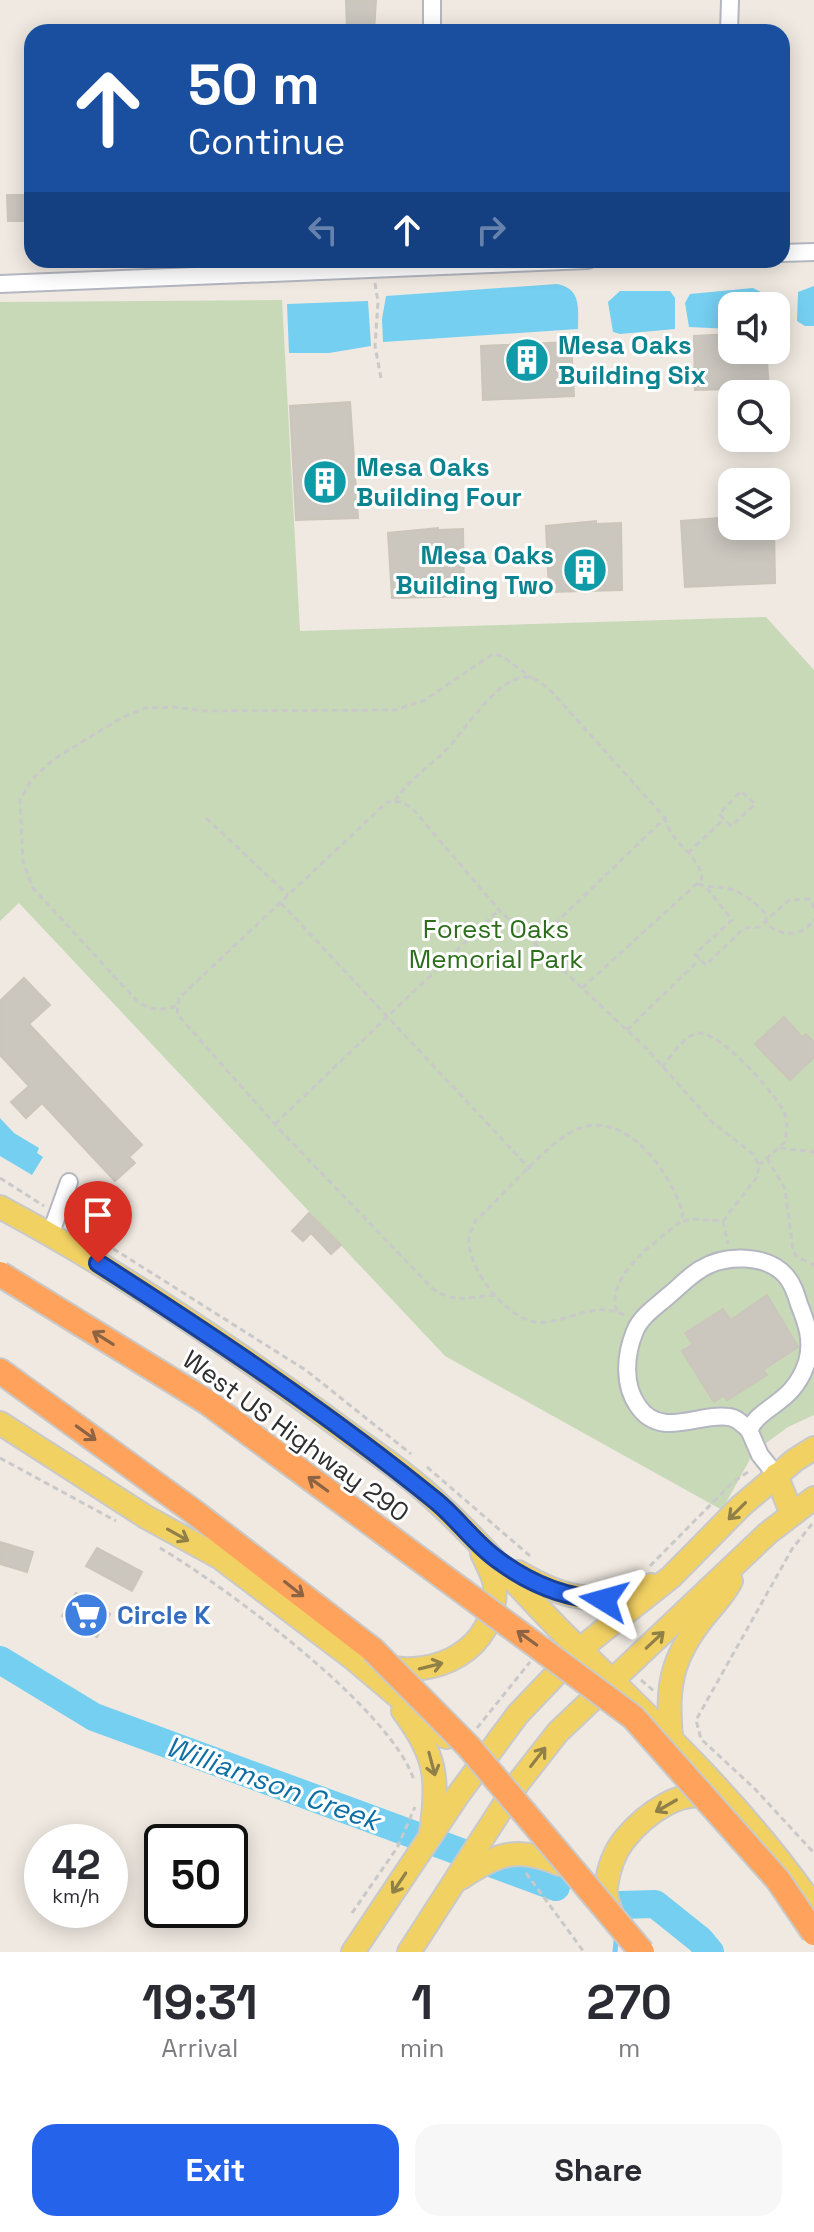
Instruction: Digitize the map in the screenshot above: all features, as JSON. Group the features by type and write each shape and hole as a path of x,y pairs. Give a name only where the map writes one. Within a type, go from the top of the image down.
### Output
{"highway":[{"name":"West US Highway 290","path":"0,1274 207,1402 633,1717 778,1880 814,1933"},
{"path":"0,1371 182,1503 373,1650 469,1747 630,1949"}],"main road":[{"path":"0,1207 98,1263 264,1372 439,1503 580,1649 627,1685 778,1854 814,1907"},
{"path":"0,1423 219,1557 355,1660 460,1750 507,1799 630,1949"},
{"path":"353,1952 361,1920 430,1838 518,1714 580,1649 671,1577 770,1468 814,1448"},
{"path":"770,1468 803,1517"},
{"path":"411,1950 507,1799 558,1732 627,1685 744,1555 803,1517 814,1498"},
{"path":"355,1660 397,1670 425,1669 464,1653 490,1622 495,1584 477,1540"},
{"path":"671,1736 669,1702 672,1671 684,1643 726,1590 744,1555"},
{"path":"497,1560 542,1587 579,1599 604,1600 671,1577"},
{"path":"383,1684 413,1724 434,1766 427,1800 430,1838"},
{"path":"630,1949 605,1891 612,1862 624,1840 660,1808 687,1795 705,1795 737,1811"},
{"path":"453,1883 479,1866 516,1853 534,1854 560,1864"}],"street":[{"path":"432,0 432,24"},
{"path":"729,24 730,0"},
{"path":"790,253 814,252"},
{"path":"0,284 331,268"},
{"path":"50,1235 69,1182"},
{"path":"749,1430 753,1422 781,1402 797,1385 808,1360 810,1337 786,1276 767,1263 727,1259 699,1269 642,1319 630,1348 627,1381 637,1405 655,1420 679,1423 727,1416 736,1419 749,1430 770,1468"}],"path":[{"path":"375,283 378,302 374,320 375,346 381,378"},
{"path":"176,1006 147,1008 137,1001 33,888 23,862 24,843 19,823 20,800 32,779 54,759 121,718 145,708 175,707 204,711 395,710 425,700 493,654 502,656 552,692 665,818 674,838 701,871 702,879 698,884 582,988"},
{"path":"495,1295 458,1300 432,1288 275,1124 177,1014 176,1006 179,998 377,809 395,801 405,786 450,745 464,726 502,688 523,677 532,678"},
{"path":"741,791 755,804 731,826 724,819 719,814 741,791"},
{"path":"395,801 412,808 499,910 627,1030 696,1107 753,1154 759,1165"},
{"path":"206,818 288,895"},
{"path":"534,943 665,818"},
{"path":"688,853 724,819"},
{"path":"698,884 735,891 758,906 765,913 770,927 778,931 796,934 814,919"},
{"path":"707,888 719,899 732,920 695,954 706,965 744,928 759,927 789,900 810,899 814,908"},
{"path":"281,902 530,1169"},
{"path":"275,1124 499,910"},
{"path":"627,1030 700,959"},
{"path":"662,1067 690,1036 707,1033 737,1057 779,1104 786,1117 787,1132 780,1148 759,1165 751,1188 723,1221"},
{"path":"588,1126 630,1136 655,1159 678,1197 683,1214 680,1222 624,1274 614,1292 617,1311 603,1308 532,1322 495,1295 474,1265 468,1236 475,1221 530,1169 565,1135 588,1126"},
{"path":"780,1148 814,1152"},
{"path":"767,1158 785,1189 793,1250 797,1257 814,1265"},
{"path":"680,1222 692,1219 723,1221"},
{"path":"723,1221 729,1236 727,1259"},
{"path":"0,1458 126,1527"},
{"path":"648,1568 733,1482 770,1468"},
{"path":"803,1517 792,1549 696,1720 701,1739 755,1789 814,1853"},
{"path":"152,1543 276,1629 375,1719 408,1767 416,1788"},
{"path":"460,1750 536,1654"},
{"path":"408,1767 434,1766"},
{"path":"361,1920 397,1848 427,1800"},
{"path":"516,1853 526,1873 584,1952"}],"green space":[{"name":"Forest Oaks Memorial Park","path":"282,300 300,631 766,617 814,670 814,1415 788,1427 754,1452 722,1510 445,1356 19,903 0,921 0,302"}],"water":[{"path":"557,284 575,295 578,329 383,342 382,319 386,296"},
{"path":"814,286 814,326 805,326 797,321 798,292"},
{"path":"753,288 761,292 718,292 718,328 689,327 685,303 690,294"},
{"path":"620,291 670,291 675,298 675,329 613,332 608,302"},
{"path":"368,301 371,346 329,353 289,353 287,304"},
{"path":"0,1118 14,1133 39,1148 37,1153 43,1157 32,1175 0,1156"}],"building":[{"path":"346,0 376,0 374,24 347,24"},
{"path":"7,195 24,195 24,221 8,221"},
{"path":"718,335 718,364 767,364 768,380 718,380 718,389 695,390 694,336"},
{"name":"Mesa Oaks Building Six","path":"571,342 574,396 483,400 481,346"},
{"name":"Mesa Oaks Building Four","path":"350,402 358,518 296,520 290,406"},
{"path":"718,518 718,540 774,540 775,583 685,587 681,521"},
{"name":"Mesa Oaks Building Two","path":"596,521 596,524 621,523 622,590 549,592 546,526"},
{"path":"463,529 464,596 392,598 388,533"},
{"path":"24,978 50,1005 29,1024 142,1145 129,1157 135,1163 115,1181 42,1103 26,1118 11,1102 29,1086 0,1055 0,1001"},
{"path":"784,1017 802,1037 806,1034 814,1042 814,1057 790,1080 755,1044"},
{"path":"309,1213 341,1245 331,1254 311,1233 303,1241 292,1231"},
{"path":"767,1295 798,1347 763,1370 767,1375 727,1400 724,1395 714,1402 682,1351 693,1344 685,1333 723,1309 731,1320"},
{"path":"0,1542 33,1552 27,1572 0,1564"},
{"name":"Circle K","path":"97,1548 142,1572 132,1591 86,1566"},
{"name":"Circle K","path":"76,1593 110,1614 97,1637 62,1616"}],"waterway":[{"name":"Williamson Creek","path":"0,1660 94,1717 556,1887"},
{"name":"Williamson Creek","path":"619,1905 655,1904 700,1940 710,1952"},
{"path":"615,1952 616,1941"}],"place":[{"name":"Mesa Oaks Building Six","path":"527,360"},
{"name":"Mesa Oaks Building Four","path":"325,482"},
{"name":"Mesa Oaks Building Two","path":"585,570"},
{"name":"Circle K","path":"86,1615"}],"route":[{"path":"98,1263 264,1372 348,1434 439,1503 497,1560 542,1587 579,1599 604,1600"}]}
